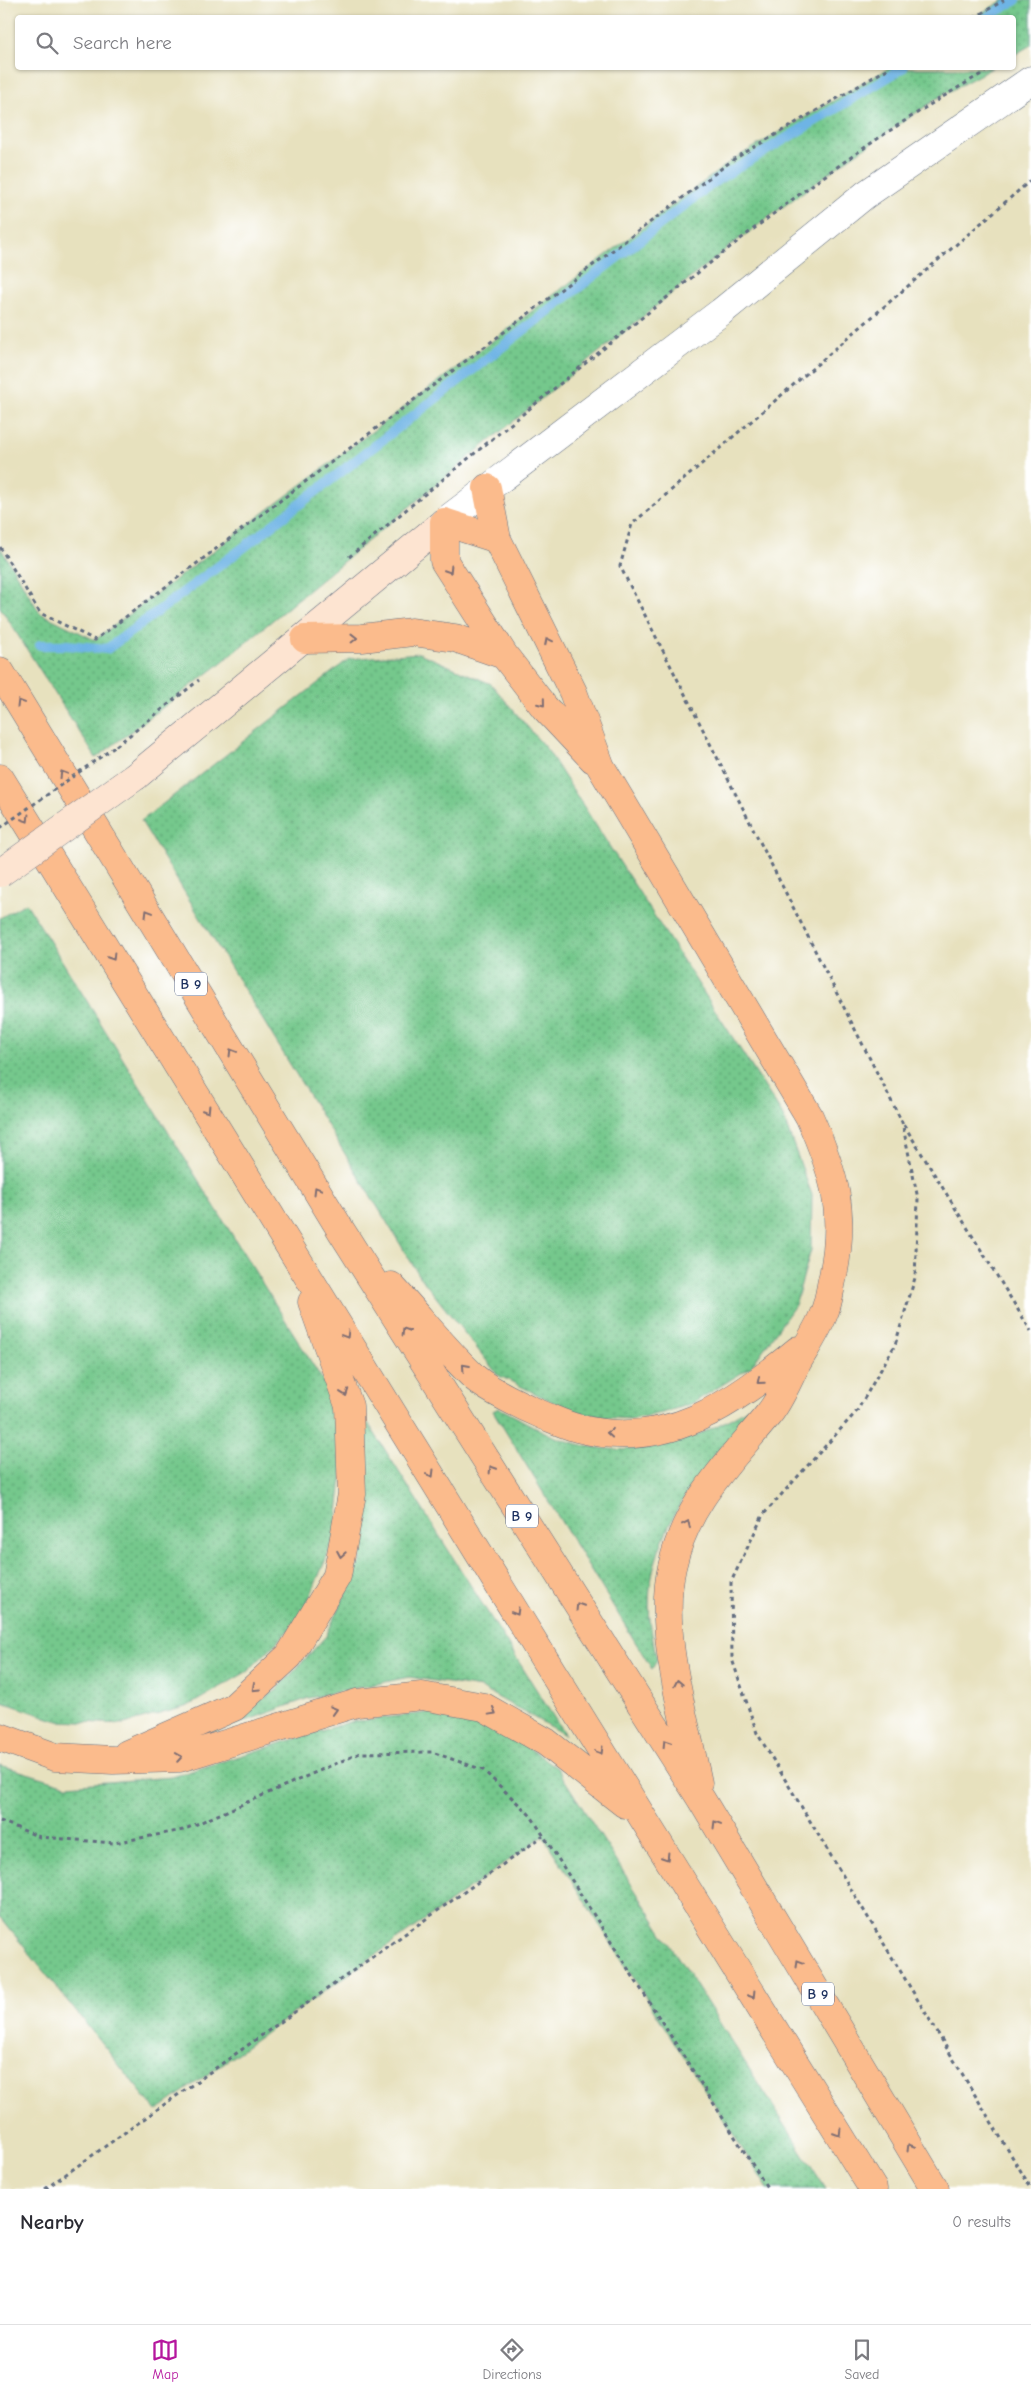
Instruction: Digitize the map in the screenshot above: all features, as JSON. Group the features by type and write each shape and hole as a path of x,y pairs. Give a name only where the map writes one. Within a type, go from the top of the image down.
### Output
{"highway":[{"path":"487,488 497,539 573,692 601,767 810,1116 830,1163 839,1210 838,1248 824,1313 769,1414 728,1459 696,1506 681,1538 672,1568 667,1607 672,1656 701,1799"},
{"path":"497,539 444,522 444,562 504,655 545,708 601,767"},
{"path":"305,639 362,638 412,632 455,638 504,655"},
{"name":"B 9","path":"0,671 342,1232 701,1799 935,2189"},
{"path":"0,778 293,1248 640,1816 873,2189"},
{"path":"342,1232 476,1379 529,1409 576,1428 611,1434 644,1434 682,1425 717,1410 753,1387 810,1339"},
{"path":"113,1760 234,1707 288,1656 337,1576 352,1494 349,1406 293,1248"},
{"path":"0,1737 55,1757 113,1760 180,1758 356,1703 422,1696 484,1707 492,1711 546,1742 640,1816"}],"main road":[{"path":"0,873 136,776 305,639 444,522"}],"street":[{"path":"444,522 721,312 865,195 1031,80"}],"path":[{"path":"979,15 1004,0"},
{"path":"0,548 40,612 95,640 734,159 887,70"},
{"path":"343,562 730,246 845,160 941,96 988,70"},
{"path":"0,828 116,746 200,680"},
{"path":"901,1120 1031,1331"},
{"path":"0,1821 40,1837 114,1843 182,1830 360,1753 432,1752 483,1770 530,1816 768,2189"},
{"path":"46,2189 543,1836"}],"green space":[{"path":"1004,0 1031,0 1031,45 1016,54 1016,15 978,15"},
{"path":"886,70 988,70 941,96 845,161 730,246 478,450 216,667 96,758 0,607 0,547 40,613 95,640 734,159"},
{"path":"419,653 491,684 548,751 782,1114 812,1195 811,1250 795,1305 751,1367 693,1403 662,1413 632,1419 600,1417 567,1409 498,1375 421,1278 141,821 349,659"},
{"path":"26,903 333,1397 344,1462 335,1537 301,1618 248,1671 188,1706 124,1724 58,1721 0,1701 0,918"},
{"path":"750,1407 755,1410 703,1470 688,1491 664,1537 655,1562 649,1597 652,1633 657,1660 652,1669 493,1411 499,1408 553,1436 579,1444 605,1449 630,1449 655,1447 680,1441 727,1421"},
{"path":"363,1415 565,1735 481,1688 409,1677 309,1698 185,1743 276,1691 326,1636 361,1560"},
{"path":"434,1712 508,1733 557,1768 826,2189 768,2189 543,1836 156,2111 0,1917 0,1765 67,1785 172,1777 350,1722"}],"waterway":[{"path":"991,15 1016,0"},
{"path":"40,645 67,645 107,649 243,548 717,180 900,70"}]}
